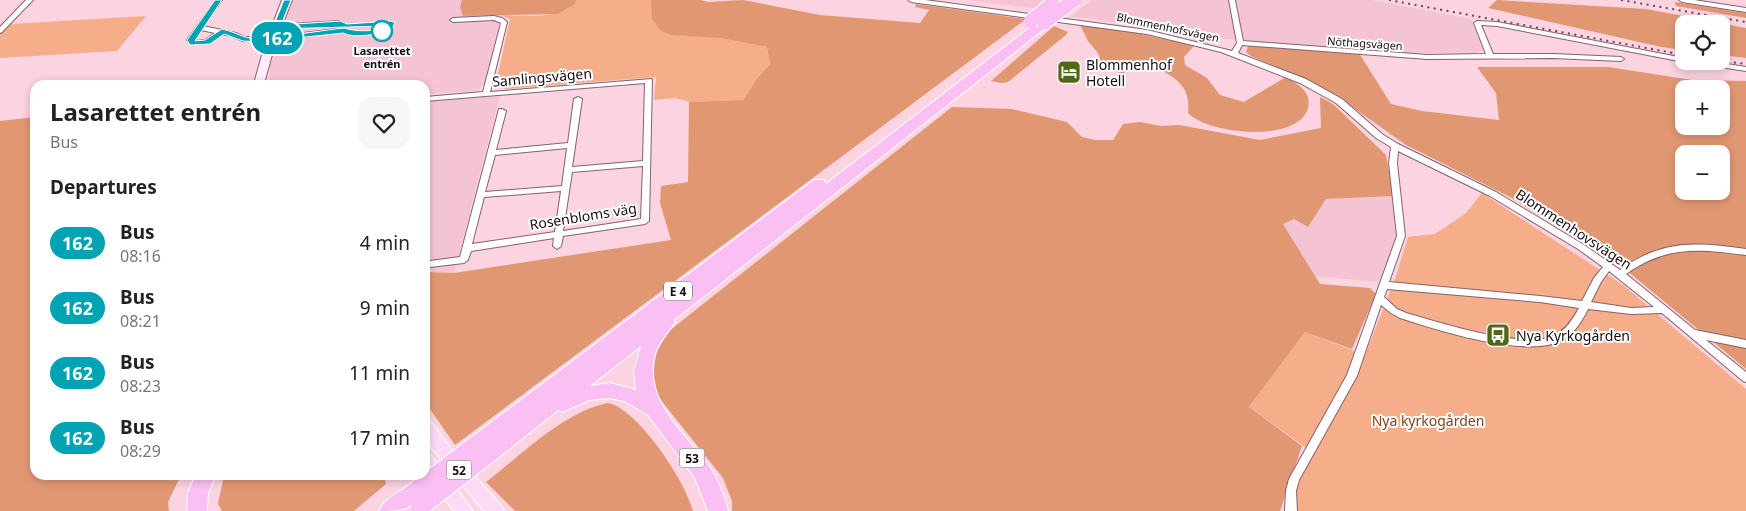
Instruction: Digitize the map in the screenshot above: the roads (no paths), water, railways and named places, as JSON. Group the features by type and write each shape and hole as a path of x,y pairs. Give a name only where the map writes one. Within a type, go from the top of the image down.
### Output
{"highway":[{"name":"E 4","path":"389,511 415,505 485,447 1058,0"},
{"name":"E 4","path":"485,447 538,415 1074,0"},
{"name":"53","path":"678,306 655,336 646,356 643,378 646,392 655,410 703,474 712,490 718,511"},
{"path":"538,415 581,396 606,389 628,393 655,410"},
{"path":"197,511 198,493 204,480"}],"main road":[{"path":"262,80 276,27 287,0"},
{"path":"265,66 266,80"},
{"name":"52","path":"430,434 445,454 495,511"},
{"name":"52","path":"430,467 464,511"}],"street":[{"path":"0,31 30,0"},
{"path":"219,0 201,28 190,40 193,43 207,42 222,32"},
{"name":"Blommenhofsvägen","path":"911,0 1147,32 1234,54 1292,76 1332,96 1395,146"},
{"path":"1232,0 1240,43 1234,54"},
{"path":"1682,0 1746,10"},
{"path":"453,20 494,18 504,22 486,94"},
{"path":"1490,56 1477,23 1497,24 1675,58"},
{"path":"276,27 340,24 345,28"},
{"path":"201,28 234,34 243,39 260,39"},
{"path":"287,37 345,28"},
{"name":"Nöthagsvägen","path":"1240,43 1427,57 1596,57 1621,59"},
{"path":"1730,67 1746,69"},
{"name":"Samlingsvägen","path":"430,98 649,81 648,94"},
{"name":"Rosenbloms väg","path":"468,248 645,221 648,94"},
{"path":"557,246 578,99"},
{"path":"430,264 464,260 502,111"},
{"path":"492,153 571,146"},
{"path":"1291,511 1291,491 1294,479 1352,376 1401,236 1394,163 1395,146"},
{"name":"Blommenhovsvägen","path":"1395,146 1498,197 1609,266 1746,378"},
{"path":"568,170 646,163"},
{"path":"482,195 564,188"},
{"path":"1620,274 1634,263 1666,249 1686,246 1746,252"},
{"path":"1379,298 1403,316 1509,342 1544,344 1559,339 1569,332 1586,304 1598,276 1609,266"},
{"path":"1384,285 1586,304 1631,311 1664,310"},
{"path":"1692,334 1746,344"}],"tunnel":[{"path":"260,39 287,37"}],"railway":[{"path":"1389,0 1675,53"},
{"path":"1621,0 1746,22"},
{"path":"1730,62 1746,64"}],"place":[{"name":"Lasarettet entrén","path":"382,31"},
{"name":"Blommenhof Hotell","path":"1069,72"},
{"name":"Nya Kyrkogården","path":"1498,335"}],"park label":[{"name":"Nya kyrkogården","path":"1428,420"}]}
